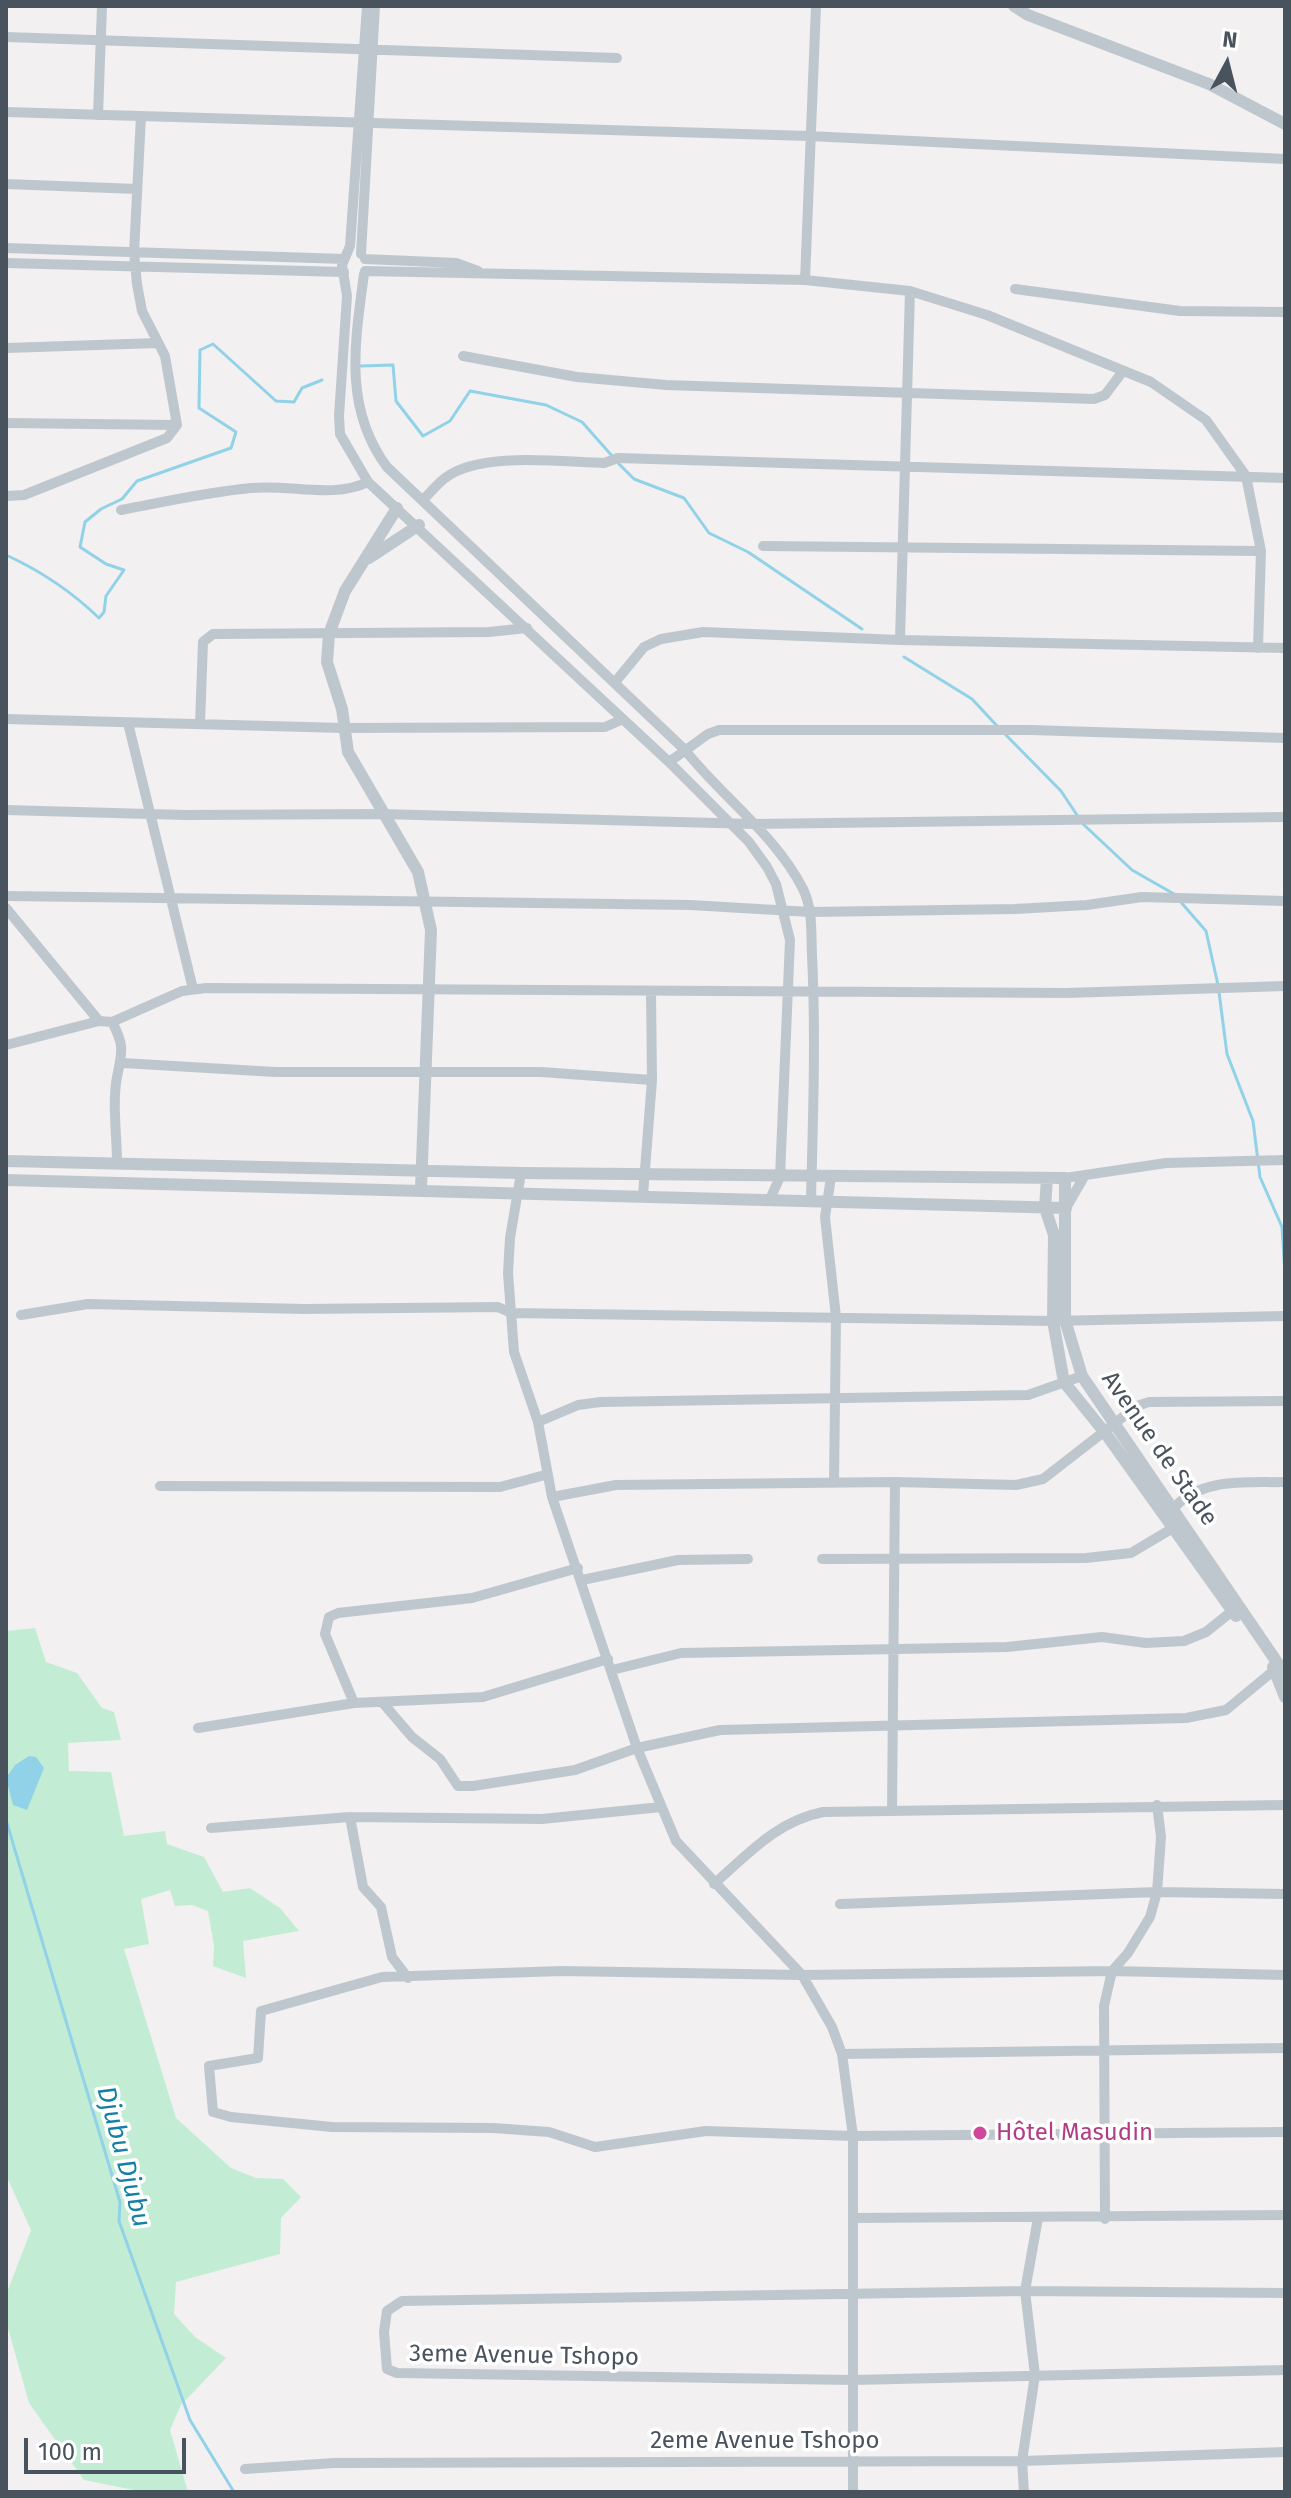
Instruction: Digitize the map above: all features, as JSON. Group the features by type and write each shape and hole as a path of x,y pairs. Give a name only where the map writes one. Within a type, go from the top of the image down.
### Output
{"street":[{"path":"98,115 102,6"},
{"path":"367,6 370,47"},
{"path":"375,6 346,257 340,434 368,482 419,525 621,720 669,762 727,820 767,867 790,940 780,1177 771,1197"},
{"path":"805,280 816,6"},
{"path":"1014,6 1028,15 1209,84 1285,124"},
{"path":"6,37 370,47 617,58"},
{"path":"6,112 809,136 1285,159"},
{"path":"6,496 24,495 167,438 177,425 165,356 142,311 134,258 141,116"},
{"path":"364,121 364,272 355,393 361,423 387,467 616,681 685,750 713,785 753,824 803,889 810,912 814,993 811,1199"},
{"path":"6,184 137,189"},
{"path":"6,248 345,273 355,277 364,272 805,280 910,291 987,315 1151,382 1206,420 1246,476 1261,551 1258,648"},
{"path":"6,263 134,258 363,257 456,263 487,274"},
{"path":"1015,289 1180,311 1285,312"},
{"path":"900,640 910,291"},
{"path":"6,348 158,343"},
{"path":"463,356 577,377 666,385 1094,399 1105,395 1123,371"},
{"path":"6,423 177,425"},
{"path":"423,500 445,477 463,469 498,462 615,460 1285,478"},
{"path":"121,510 249,488 278,485 346,491 368,482"},
{"path":"397,508 345,591 329,634 327,662 342,709 348,752 381,814 418,872 426,901 431,930 421,1188"},
{"path":"366,560 419,525"},
{"path":"763,546 1261,551"},
{"path":"200,724 203,642 207,636 489,632 527,628"},
{"path":"616,681 644,647 684,634 703,632 900,640 1285,648"},
{"path":"6,719 344,728 605,727 621,720"},
{"path":"128,723 193,989"},
{"path":"669,762 719,730 1030,730 1285,738"},
{"path":"6,810 727,820 753,824 1285,817"},
{"path":"6,896 170,901 426,901 810,912 1015,909 1183,896 1253,902 1285,901"},
{"path":"6,908 99,1021"},
{"path":"6,1045 99,1021 112,1022 193,989 1067,993 1285,986"},
{"path":"643,1195 652,1080 651,992"},
{"path":"112,1022 122,1048 123,1063 117,1077 117,1162"},
{"path":"123,1063 275,1072 541,1072 652,1080"},
{"path":"6,1161 521,1173 1065,1178 1176,1162 1285,1160"},
{"path":"521,1173 510,1238 514,1352 538,1422 545,1475 637,1748 676,1841 802,1975 826,2015 842,2054 853,2136 853,2492"},
{"path":"6,1180 771,1197 827,1202 1066,1208 1085,1175"},
{"path":"831,1177 825,1217 836,1317 834,1483"},
{"path":"198,1728 354,1703 483,1697 610,1664 681,1653 1007,1647 1102,1637 1146,1643 1184,1641 1206,1632 1235,1608 1173,1528 1110,1430 1064,1382 1054,1235 1045,1208 1047,1178"},
{"name":"Avenue de Stade","path":"1065,1178 1059,1320 1082,1376 1110,1430 1174,1508 1235,1608 1280,1670 1285,1697"},
{"path":"21,1315 88,1304 304,1309 498,1307 511,1313 1059,1320 1285,1316"},
{"path":"538,1422 578,1405 601,1402 1028,1395 1082,1376"},
{"path":"552,1497 616,1485 895,1482 1016,1485 1043,1479 1137,1406 1149,1402 1285,1401"},
{"path":"160,1486 500,1487 545,1475"},
{"path":"892,1810 895,1482"},
{"path":"1173,1528 1174,1508 1197,1490 1210,1486 1285,1482"},
{"path":"822,1559 1109,1556 1131,1553 1173,1528"},
{"path":"582,1580 678,1560 748,1559"},
{"path":"354,1703 325,1634 329,1617 338,1613 472,1598 578,1568"},
{"path":"382,1702 412,1737 440,1759 458,1786 575,1770 637,1748 720,1730 1186,1718 1226,1710 1280,1670"},
{"path":"1105,2219 1104,2006 1112,1971 1128,1953 1150,1917 1157,1892 1161,1837 1157,1805"},
{"path":"714,1884 771,1833 803,1815 892,1810 1285,1805"},
{"path":"211,1828 350,1817 542,1819 661,1807"},
{"path":"350,1817 363,1887 381,1907 392,1957 408,1978"},
{"path":"840,1904 1157,1892 1285,1894"},
{"path":"1285,1975 1112,1971 802,1975 562,1971 382,1977 261,2011 258,2058 209,2066 213,2112 332,2127 493,2128 549,2132 595,2147 706,2131 853,2136 1103,2131 1285,2132"},
{"path":"842,2054 1285,2048"},
{"path":"853,2218 1105,2219 1285,2215"},
{"path":"1024,2492 1022,2461 1035,2375 1025,2291 1038,2218"},
{"name":"3eme Avenue Tshopo","path":"1285,2293 1025,2291 402,2301 387,2311 384,2332 387,2369 397,2373 853,2380 1285,2370"},
{"name":"2eme Avenue Tshopo","path":"245,2469 334,2463 1022,2461 1285,2452"}],"green space":[{"path":"35,1628 46,1662 77,1673 102,1708 114,1712 121,1740 68,1743 69,1771 111,1772 124,1836 165,1831 167,1844 204,1857 223,1892 250,1888 280,1908 299,1931 243,1941 246,1978 213,1966 214,1946 208,1911 192,1905 175,1906 170,1890 141,1899 149,1944 124,1949 176,2118 231,2168 256,2178 283,2179 301,2197 281,2218 280,2254 176,2282 174,2314 195,2337 226,2358 181,2405 170,2430 188,2492 144,2492 84,2480 29,2403 6,2321 6,2295 31,2230 6,2175 6,1631"}],"water":[{"path":"29,1756 36,1757 44,1768 27,1810 13,1805 6,1778 15,1765"}],"waterway":[{"path":"6,555 55,582 99,618 104,612 106,596 124,570 106,564 80,547 85,522 101,509 122,499 137,481 231,448 236,432 199,408 200,350 213,344 276,401 294,402 302,388 322,380"},
{"path":"360,366 393,365 396,401 423,436 450,421 470,391 546,405 582,422 613,457"},
{"path":"618,463 634,479 684,498 709,533 748,552 862,629"},
{"path":"904,657 972,699 999,728"},
{"path":"1005,734 1061,791 1079,818"},
{"path":"1083,824 1132,870 1174,894"},
{"path":"1179,900 1206,931 1218,985"},
{"path":"1219,992 1227,1054 1253,1121 1260,1177 1282,1227 1285,1274"},
{"name":"Djubu Djubu","path":"6,1820 120,2202 119,2221 190,2420 234,2492"}],"place":[{"name":"Hôtel Masudin","path":"980,2133"}]}
